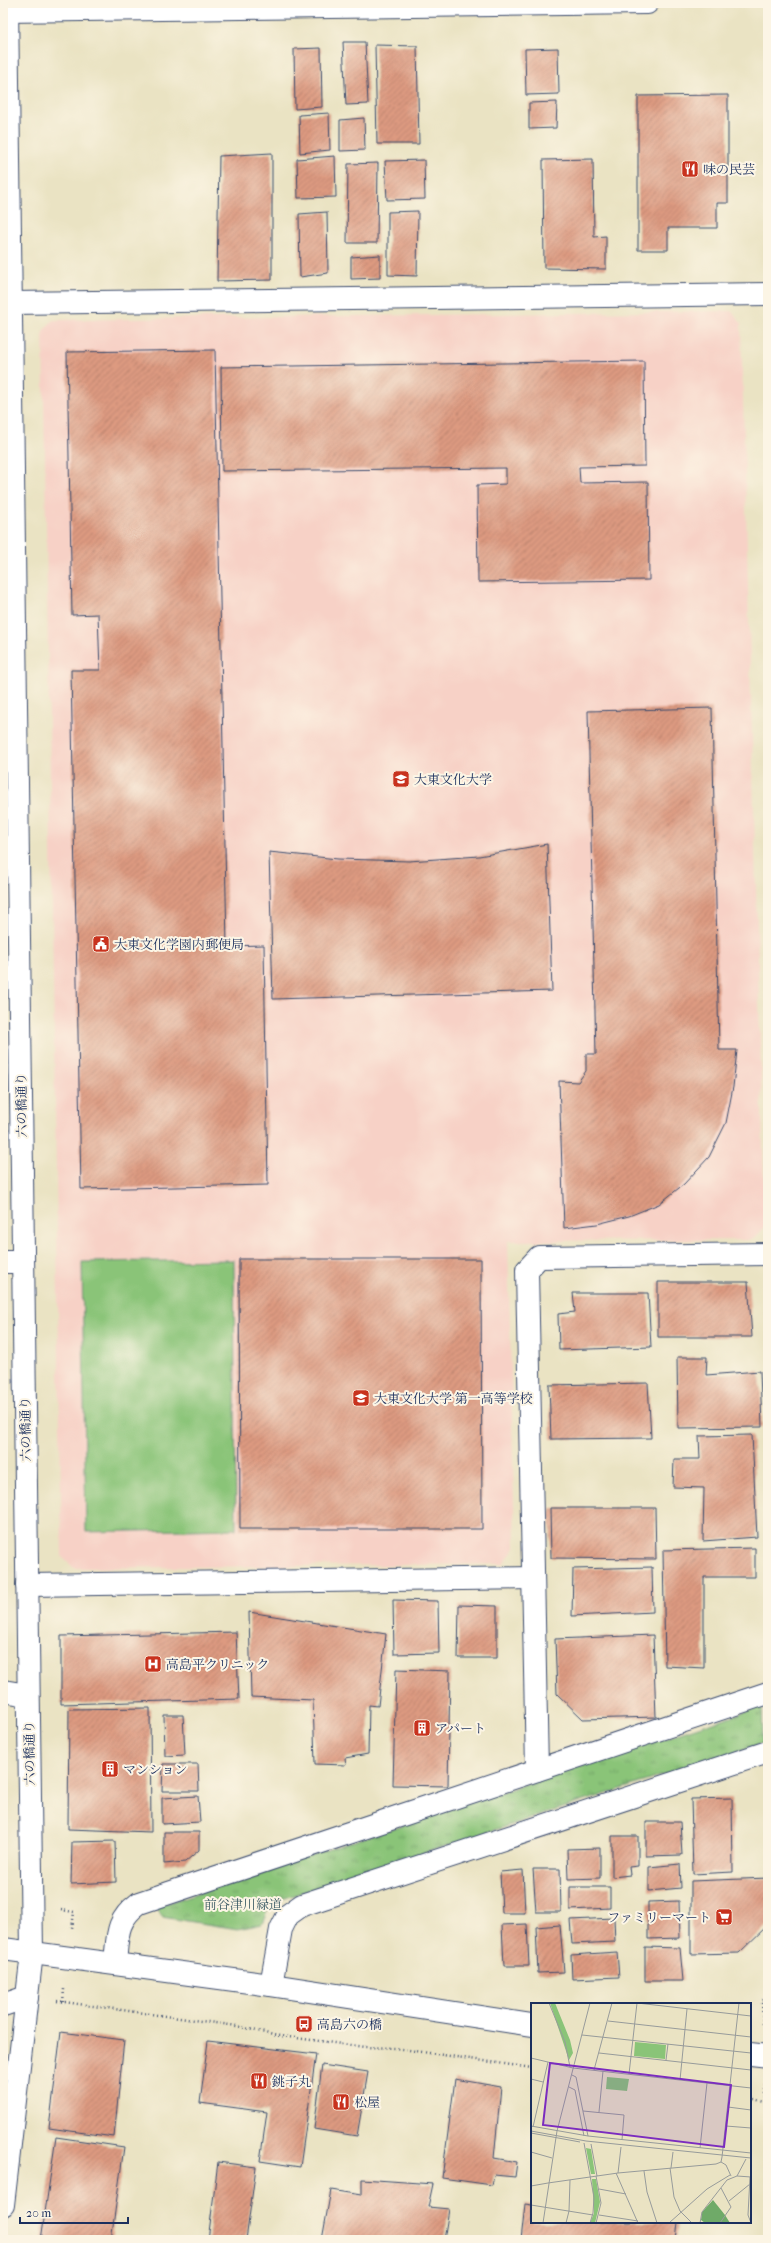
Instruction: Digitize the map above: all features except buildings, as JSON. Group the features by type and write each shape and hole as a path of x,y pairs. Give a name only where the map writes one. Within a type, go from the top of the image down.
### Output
{"street":[{"path":"6,8 647,3"},
{"name":"六の橋通り","path":"3,2205 32,1953 27,1585 13,1262 9,638 10,303 6,8"},
{"path":"10,303 768,294"},
{"path":"537,1770 527,1270 539,1258 768,1254"},
{"path":"27,1585 533,1578"},
{"path":"3,1691 28,1695"},
{"path":"115,1963 119,1927 126,1912 138,1903 768,1693"},
{"path":"272,1985 281,1929 288,1915 302,1905 768,1752"},
{"path":"3,1949 272,1985 531,2025"},
{"path":"3,2005 27,1997"},
{"path":"751,2054 768,2056"}],"path":[{"path":"58,1910 74,1912 72,1925"},
{"path":"63,2002 64,1989"},
{"path":"762,2001 768,1997"},
{"path":"53,2000 237,2026 273,2035 365,2047 396,2048 531,2068"},
{"path":"751,2098 768,2103"}],"shaded area":[{"name":"大東文化大学","path":"731,311 741,323 765,1227 752,1240 508,1241 515,1548 503,1564 74,1568 62,1557 43,331 53,320"}],"green space":[{"path":"234,1260 236,1529 86,1532 82,1262"},
{"name":"前谷津川緑道","path":"762,1706 763,1743 282,1899 268,1909 262,1924 238,1929 162,1917 155,1907"}],"place":[{"name":"味の民芸","path":"690,169"},
{"name":"大東文化大学","path":"401,779"},
{"name":"大東文化学園内郵便局","path":"101,944"},
{"name":"大東文化大学 第一高等学校","path":"361,1398"},
{"name":"高島平クリニック","path":"153,1664"},
{"name":"アパート","path":"422,1728"},
{"name":"マンション","path":"110,1769"},
{"name":"ファミリーマート","path":"724,1917"},
{"name":"高島六の橋","path":"304,2024"},
{"name":"銚子丸","path":"259,2081"},
{"name":"松屋","path":"341,2102"}]}
